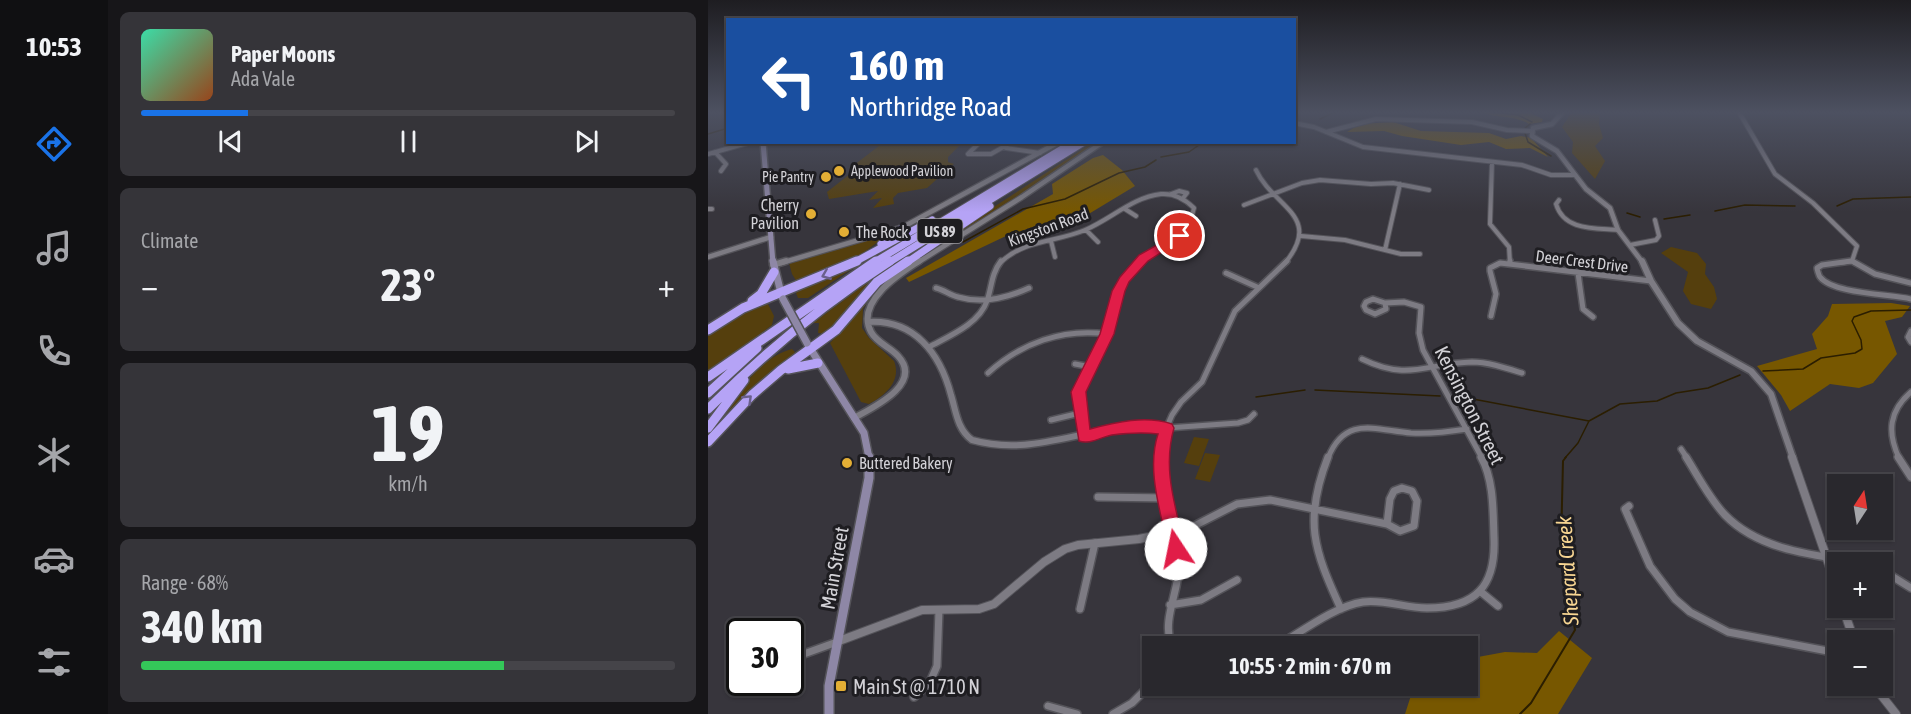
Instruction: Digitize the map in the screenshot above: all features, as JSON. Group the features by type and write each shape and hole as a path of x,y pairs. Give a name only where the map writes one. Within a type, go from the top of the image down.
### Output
{"highway":[{"name":"US 89","path":"708,393 755,349 820,298 1043,156 1065,145"},
{"name":"US 89","path":"708,409 760,358 821,309 874,271 1079,145"},
{"path":"733,313 782,296 856,262 1043,156"},
{"path":"708,442 730,417 768,381 809,346 847,320 870,289 885,275 959,229 1061,157"},
{"path":"856,262 903,227"},
{"path":"708,330 761,294 774,269"},
{"path":"708,377 820,298"},
{"path":"708,428 755,368 821,309"},
{"path":"768,381 799,365 818,363"}],"main road":[{"path":"763,145 774,269 782,296 818,363 854,418"},
{"name":"Main Street","path":"829,714 829,686 869,478 867,441 854,418"}],"street":[{"path":"708,154 739,145"},
{"path":"977,145 968,154 985,156 1009,145"},
{"path":"774,269 903,227 1043,156 1055,145"},
{"path":"854,418 894,394 901,383 904,372 902,361 869,330 871,305 890,280 1098,145"},
{"path":"1359,145 1522,165 1551,175 1575,174"},
{"path":"1546,145 1557,151 1586,189 1610,208 1618,230 1646,266 1651,281 1678,323 1697,341 1751,371 1771,394 1827,560"},
{"path":"1758,145 1775,174 1826,216 1857,246 1852,261"},
{"path":"1006,148 1043,156"},
{"path":"715,152 726,164 722,171"},
{"path":"1491,316 1496,299 1489,273 1490,268 1500,263 1510,264 1509,247 1493,229 1489,219 1492,162"},
{"path":"1166,636 1170,605 1179,566 1160,464 1161,447 1167,428 1182,401 1197,390 1202,382 1236,309 1293,254 1301,236 1297,219 1262,184 1256,170"},
{"path":"1244,205 1302,183 1320,180 1400,184 1429,190"},
{"path":"1385,250 1400,184"},
{"name":"Kingston Road","path":"929,347 965,326 982,311 988,299 989,280 1009,254 1086,230 1153,195 1171,194 1183,198 1194,208 1193,215 1185,229 1171,242 1144,258 1124,280 1118,291 1107,334 1079,392 1084,437"},
{"path":"1559,200 1556,204 1557,213 1562,220 1579,225 1618,230"},
{"path":"1125,209 1136,216"},
{"path":"1630,245 1656,240 1659,236 1655,220"},
{"path":"1086,230 1098,242"},
{"path":"1301,236 1353,242 1409,255 1420,254"},
{"path":"708,257 771,237"},
{"path":"1050,241 1055,257"},
{"path":"1911,283 1875,273 1852,261 1817,268 1820,279 1830,286 1899,294 1911,299"},
{"name":"Deer Crest Drive","path":"1510,264 1651,281"},
{"path":"1226,273 1257,287"},
{"path":"1578,273 1583,309 1593,318"},
{"path":"936,288 962,299 988,299 1005,298 1029,288"},
{"path":"1385,303 1386,309 1382,313 1375,314 1366,310 1365,302 1372,299 1380,299 1385,303 1404,302 1421,307 1419,333"},
{"path":"868,322 882,319 893,321 908,329 929,347 949,386 964,434 972,440 1024,447 1057,443 1109,430 1140,426 1167,428 1238,423 1248,420 1254,414"},
{"path":"988,373 996,365 1034,344 1080,332 1107,334"},
{"path":"1911,332 1908,337 1911,342"},
{"name":"Kensington Street","path":"1419,333 1422,350 1486,466 1493,507 1495,557 1491,576 1481,592"},
{"path":"1362,359 1376,366 1410,372 1472,362 1522,373"},
{"path":"1076,364 1091,367"},
{"path":"1911,392 1896,406 1890,427 1897,455 1911,477"},
{"path":"1051,420 1080,412"},
{"path":"1341,609 1321,566 1313,536 1316,509 1328,456 1336,441 1348,431 1362,427 1443,434 1467,429"},
{"path":"1681,448 1724,514 1742,529 1770,543 1826,557"},
{"path":"804,654 922,610 980,609 994,604 1053,556 1072,547 1139,539 1173,532 1196,525 1237,504 1270,500 1387,524 1397,532 1406,532 1414,526 1417,501 1412,491 1402,488 1394,491 1390,499 1387,524"},
{"path":"1098,497 1166,498"},
{"path":"1629,506 1625,509 1631,526 1643,557 1655,577 1674,598 1698,617 1728,632 1827,651"},
{"path":"1080,609 1095,543"},
{"path":"1893,577 1911,588"},
{"path":"1170,605 1201,600 1237,580"},
{"path":"1294,636 1341,609 1362,602 1387,602 1426,608 1457,605 1481,592 1498,606"},
{"path":"914,697 930,682 937,666 939,610"},
{"path":"1113,714 1132,703 1142,693"},
{"path":"1882,696 1896,714"},
{"path":"1048,706 1077,714"}],"shaded area":[{"path":"880,145 960,145 948,157 948,162 954,164 927,188 898,193 893,198 894,204 873,208 882,198 869,200 878,191 829,199 827,192 855,170 849,169"},
{"path":"1088,145 1095,145 982,220 894,273 875,290 863,309 862,328 869,338 894,361 896,375 886,392 869,404 861,402 830,343 847,325 874,289 891,274"},
{"path":"1497,145 1538,145 1548,157 1530,148 1506,149"},
{"path":"1573,145 1596,145 1605,161 1595,179 1572,153"},
{"path":"1103,155 1122,170 1135,186 1082,218 1033,227 1006,236 909,282 906,278 1053,194 1052,184 1093,158"},
{"path":"953,210 844,274 808,298 798,298 796,293 800,290 855,266"},
{"path":"891,232 858,257 797,282 792,274 789,263"},
{"path":"938,238 886,272 839,322 825,334 818,333 819,323 813,323 864,285"},
{"path":"1671,247 1697,253 1706,264 1705,274 1714,287 1717,299 1711,309 1691,304 1683,291 1688,272 1661,253"},
{"path":"767,302 774,316 772,325 708,374 708,333 736,313"},
{"path":"1891,303 1910,306 1902,317 1885,321 1897,354 1873,383 1859,388 1830,384 1790,411 1781,395 1757,366 1817,349 1812,334 1828,316 1832,304"},
{"path":"792,349 795,352 792,356 758,383 718,422 759,368 780,353"},
{"path":"1194,437 1209,439 1199,466 1184,463"},
{"path":"1205,453 1220,455 1210,482 1195,479"},
{"path":"1559,631 1592,658 1558,714 1405,714 1411,696 1478,696 1478,657 1505,652 1537,653"}],"waterway":[{"path":"1161,157 1189,152 1199,145"},
{"path":"1533,145 1551,156"},
{"path":"963,242 1023,209 1065,199 1119,173 1145,167 1156,160"},
{"path":"1837,206 1853,199 1911,197"},
{"path":"1715,211 1745,205 1795,206"},
{"path":"1627,213 1640,217"},
{"path":"1664,219 1690,215"},
{"name":"Shepard Creek","path":"1763,371 1803,369 1821,358 1855,353 1862,349 1861,340 1852,321 1854,317 1871,311 1911,310"},
{"name":"Shepard Creek","path":"1589,421 1620,404 1657,401 1676,393 1708,388 1740,375"},
{"name":"Shepard Creek","path":"1256,397 1305,390"},
{"name":"Shepard Creek","path":"1315,390 1440,396"},
{"name":"Shepard Creek","path":"1457,396 1589,421"},
{"name":"Shepard Creek","path":"1565,458 1578,443 1589,421"},
{"name":"Shepard Creek","path":"1520,714 1531,703 1575,630 1561,545 1563,461 1566,457"}],"place":[{"name":"Applewood Pavilion","path":"839,171"},
{"name":"Pie Pantry","path":"826,177"},
{"name":"Cherry Pavilion","path":"811,214"},
{"name":"The Rock","path":"844,232"},
{"name":"Buttered Bakery","path":"847,463"},
{"name":"Main St @ 1710 N","path":"841,686"}],"route":[{"path":"1176,549 1160,464 1161,447 1167,428 1140,426 1109,430 1084,437 1079,392 1107,334 1118,291 1124,280 1144,258 1180,236"}]}
